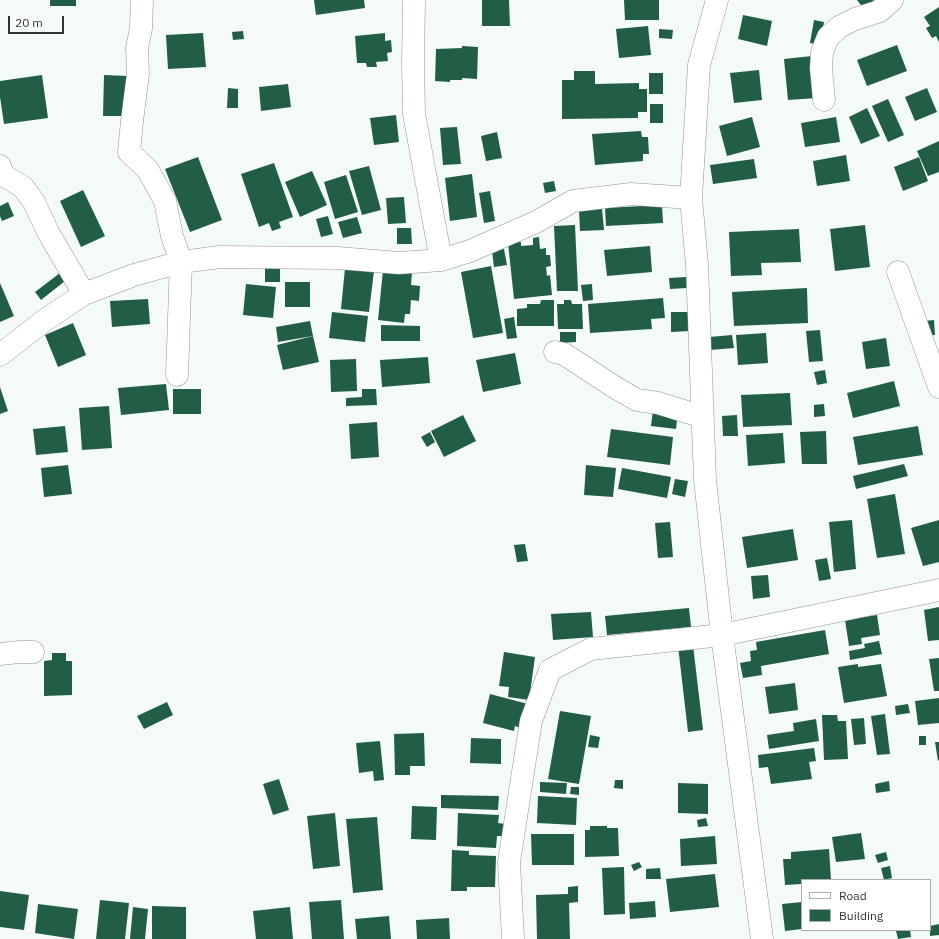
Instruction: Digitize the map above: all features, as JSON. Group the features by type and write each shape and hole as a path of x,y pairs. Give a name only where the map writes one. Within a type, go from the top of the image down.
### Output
{"street":[{"path":"142,0 141,28 137,48 138,74 130,152 148,170 165,200 172,236 181,262 177,375"},
{"path":"414,0 414,114 442,260"},
{"path":"716,0 699,65 691,198 698,265 705,480 722,635 762,939"},
{"path":"824,100 821,68 822,52 828,37 839,27 855,19 880,11 892,0"},
{"path":"0,166 3,176 23,187 34,202 48,232 84,294"},
{"path":"0,355 45,320 84,294 134,274 181,262 220,258 338,258 399,263 442,260 470,251 536,222 573,202 631,194 691,198"},
{"path":"898,272 939,387"},
{"path":"555,352 564,354 637,400 658,403 703,417"},
{"path":"513,939 508,862 531,721 550,670 591,649 722,635 939,590"},
{"path":"0,654 33,652"}],"building":[{"path":"50,0 76,0 76,6 50,6"},
{"path":"314,0 364,0 365,8 316,15"},
{"path":"482,0 509,0 510,26 482,26"},
{"path":"624,0 659,0 659,20 625,20"},
{"path":"857,0 874,0 864,9"},
{"path":"939,7 939,42 936,36 932,38 926,28 930,26 924,17"},
{"path":"743,15 772,21 767,46 738,39"},
{"path":"814,20 824,22 820,45 810,43"},
{"path":"648,26 651,55 619,58 616,29"},
{"path":"659,29 673,30 672,39 659,38"},
{"path":"243,31 244,39 233,40 232,32"},
{"path":"203,33 206,67 168,69 166,35"},
{"path":"385,33 385,41 391,40 392,52 387,53 388,61 376,62 377,67 367,67 366,63 357,63 355,36"},
{"path":"897,45 907,71 867,86 857,60"},
{"path":"462,46 478,47 477,79 462,78 462,80 450,80 450,82 435,81 436,49 462,48"},
{"path":"812,56 817,98 788,100 784,59"},
{"path":"759,70 762,100 734,103 730,73"},
{"path":"574,71 595,71 595,84 639,83 639,89 647,89 647,112 638,112 638,118 562,119 562,80 574,80"},
{"path":"649,73 663,73 663,94 649,94"},
{"path":"42,75 48,118 4,124 0,97 0,81"},
{"path":"104,75 128,76 128,116 103,116"},
{"path":"288,84 291,107 261,111 259,87"},
{"path":"228,88 238,89 238,108 227,108"},
{"path":"927,88 937,112 915,121 905,97"},
{"path":"888,99 904,135 888,142 872,106"},
{"path":"650,104 663,104 663,123 650,123"},
{"path":"867,108 880,136 861,144 849,117"},
{"path":"396,115 399,142 374,145 370,118"},
{"path":"752,117 760,147 727,156 719,126"},
{"path":"836,117 840,142 805,147 801,123"},
{"path":"457,127 461,164 443,165 440,128"},
{"path":"641,131 642,137 648,137 649,154 643,154 643,161 595,165 592,134"},
{"path":"497,132 502,158 486,161 481,136"},
{"path":"939,141 939,172 928,176 917,151"},
{"path":"846,155 850,181 817,186 813,161"},
{"path":"198,157 222,220 190,232 165,169"},
{"path":"919,157 928,181 903,191 894,167"},
{"path":"754,159 757,178 713,184 710,165"},
{"path":"274,163 293,217 279,222 281,228 272,231 269,223 259,227 241,174"},
{"path":"369,166 381,210 362,215 349,171"},
{"path":"312,171 327,205 300,217 285,182"},
{"path":"472,174 477,217 450,221 445,178"},
{"path":"346,175 358,212 335,219 324,182"},
{"path":"554,181 556,191 545,193 543,183"},
{"path":"83,190 105,236 81,247 60,201"},
{"path":"490,191 495,221 484,223 479,193"},
{"path":"404,197 406,223 388,224 386,198"},
{"path":"8,202 14,216 2,221 0,216 0,206"},
{"path":"662,205 663,223 606,226 605,208"},
{"path":"602,208 604,230 580,231 579,210"},
{"path":"328,216 333,234 321,237 316,219"},
{"path":"357,217 362,233 343,238 338,222"},
{"path":"575,225 578,291 557,291 554,226"},
{"path":"865,225 870,267 835,271 830,229"},
{"path":"397,228 411,228 412,244 397,244"},
{"path":"799,229 801,262 761,263 762,275 731,276 729,232"},
{"path":"539,237 540,249 546,248 546,255 550,255 551,266 546,267 547,276 550,275 552,295 514,299 508,243 521,242 521,246 533,245 533,238"},
{"path":"650,246 652,272 607,276 604,250"},
{"path":"504,249 507,265 494,267 492,251"},
{"path":"265,263 280,263 280,282 265,282"},
{"path":"491,266 503,333 473,338 461,272"},
{"path":"345,268 374,271 369,312 341,309"},
{"path":"383,270 412,273 411,285 420,286 419,301 411,300 410,314 405,314 404,323 378,320"},
{"path":"60,273 65,281 41,300 35,292"},
{"path":"686,277 687,288 670,289 669,278"},
{"path":"285,282 310,282 310,307 285,307"},
{"path":"0,283 14,316 0,322"},
{"path":"246,284 276,287 273,318 243,315"},
{"path":"592,284 593,300 583,301 581,285"},
{"path":"807,288 808,323 734,326 732,292"},
{"path":"663,298 665,318 651,319 652,329 590,333 588,304"},
{"path":"148,299 150,324 112,327 110,301"},
{"path":"541,300 554,300 554,326 517,326 517,309 527,308 527,304 540,304"},
{"path":"564,300 571,300 572,304 582,304 583,329 558,329 557,304 564,304"},
{"path":"332,312 368,316 365,342 329,338"},
{"path":"671,312 689,312 690,331 671,332"},
{"path":"514,317 517,338 507,339 504,319"},
{"path":"934,320 935,335 925,335 924,321"},
{"path":"310,321 313,336 278,342 276,327"},
{"path":"73,323 86,355 58,367 45,335"},
{"path":"381,325 420,326 420,341 381,341"},
{"path":"820,330 823,361 809,362 806,331"},
{"path":"560,332 576,332 576,342 560,343"},
{"path":"766,333 768,363 738,365 736,335"},
{"path":"732,335 734,348 710,350 709,337"},
{"path":"313,336 319,362 283,370 277,345"},
{"path":"886,338 890,366 866,369 862,342"},
{"path":"515,353 521,384 483,392 476,360"},
{"path":"428,357 430,383 382,387 380,360"},
{"path":"356,359 357,391 331,392 330,360"},
{"path":"825,370 827,383 817,385 814,372"},
{"path":"894,381 900,406 853,418 847,393"},
{"path":"166,384 169,410 121,415 118,388"},
{"path":"0,387 8,411 0,414"},
{"path":"173,389 201,389 201,414 173,414"},
{"path":"362,389 376,389 377,405 346,406 346,398 362,397"},
{"path":"790,393 792,425 743,427 741,395"},
{"path":"824,404 825,416 814,417 814,405"},
{"path":"109,406 112,448 82,450 79,408"},
{"path":"653,410 678,412 676,429 651,426"},
{"path":"463,415 476,441 444,457 431,431"},
{"path":"737,415 738,436 723,436 722,416"},
{"path":"377,422 379,457 351,459 349,424"},
{"path":"65,426 68,452 36,455 33,429"},
{"path":"918,426 923,455 858,465 853,437"},
{"path":"611,429 673,437 670,465 607,457"},
{"path":"826,431 827,464 802,464 800,432"},
{"path":"430,432 435,442 427,447 421,437"},
{"path":"783,433 785,463 748,466 746,435"},
{"path":"904,464 908,476 856,489 853,476"},
{"path":"68,465 72,494 44,497 41,468"},
{"path":"586,465 616,468 613,497 584,495"},
{"path":"622,468 671,477 667,498 618,489"},
{"path":"675,479 688,481 685,497 672,494"},
{"path":"895,494 905,554 877,558 867,499"},
{"path":"852,520 856,569 834,572 829,522"},
{"path":"939,520 939,562 923,566 911,528"},
{"path":"670,522 673,557 658,558 655,523"},
{"path":"793,529 798,560 747,568 742,537"},
{"path":"525,544 528,561 517,562 514,545"},
{"path":"827,558 831,579 819,581 815,560"},
{"path":"768,575 770,597 753,599 751,576"},
{"path":"939,607 939,640 928,641 924,610"},
{"path":"689,608 691,627 607,635 605,616"},
{"path":"591,612 593,637 553,640 551,614"},
{"path":"877,615 880,635 861,638 862,644 849,646 845,620"},
{"path":"825,630 829,654 761,666 762,675 743,678 740,663 751,661 750,651 757,650 756,642"},
{"path":"879,641 882,654 850,660 849,651 865,648 864,644"},
{"path":"693,645 703,730 688,732 678,646"},
{"path":"504,652 535,657 529,700 508,697 509,687 499,686"},
{"path":"52,653 66,653 66,661 72,661 72,695 44,696 44,661 52,660"},
{"path":"939,658 939,691 934,691 929,659"},
{"path":"858,664 858,667 881,664 887,696 844,703 838,667"},
{"path":"795,683 798,710 769,714 765,687"},
{"path":"490,694 528,704 521,728 515,726 514,731 483,723"},
{"path":"939,698 939,723 918,725 915,701"},
{"path":"167,702 173,715 144,729 137,716"},
{"path":"908,704 910,713 896,715 895,706"},
{"path":"560,711 591,716 579,784 548,779"},
{"path":"885,714 890,754 877,755 871,716"},
{"path":"822,715 837,715 838,721 846,721 848,759 824,760"},
{"path":"864,718 866,744 854,745 851,719"},
{"path":"816,719 819,741 769,749 767,735 794,731 793,723"},
{"path":"424,733 425,766 410,766 410,775 395,775 394,734"},
{"path":"590,735 600,737 598,748 588,747"},
{"path":"919,736 926,736 926,745 919,745"},
{"path":"471,738 501,739 501,764 470,763"},
{"path":"380,741 384,780 374,781 373,771 359,773 356,743"},
{"path":"935,742 939,742 938,761"},
{"path":"814,748 816,761 809,762 812,779 771,784 768,767 759,768 758,755"},
{"path":"279,779 289,810 273,815 263,784"},
{"path":"615,780 623,780 623,789 614,788"},
{"path":"889,781 890,791 876,793 875,784"},
{"path":"540,782 567,783 566,794 540,792"},
{"path":"678,783 708,784 708,814 678,813"},
{"path":"571,787 579,787 579,795 570,794"},
{"path":"441,795 499,796 498,810 441,808"},
{"path":"538,796 577,798 576,825 537,823"},
{"path":"412,806 437,807 436,840 411,839"},
{"path":"335,813 340,866 313,869 307,816"},
{"path":"458,813 499,815 498,823 505,824 504,836 497,836 496,848 457,846"},
{"path":"377,817 383,890 353,893 346,819"},
{"path":"706,818 708,826 698,827 697,820"},
{"path":"590,826 607,826 607,828 618,828 619,856 585,857 585,830 590,830"},
{"path":"861,833 865,859 836,862 832,837"},
{"path":"531,834 574,834 574,865 532,865"},
{"path":"715,836 717,864 681,866 680,839"},
{"path":"829,849 831,879 801,879 801,884 785,885 783,859 791,859 791,852"},
{"path":"452,850 469,851 469,855 496,856 495,887 467,887 467,891 451,891"},
{"path":"886,852 888,860 878,863 875,855"},
{"path":"639,862 642,867 634,871 631,865"},
{"path":"890,866 892,878 884,879 881,868"},
{"path":"624,867 625,914 604,915 602,868"},
{"path":"660,868 661,879 646,879 646,869"},
{"path":"715,874 719,907 670,912 666,879"},
{"path":"578,886 578,902 569,903 570,939 537,939 536,895 568,894 568,887"},
{"path":"0,891 29,895 24,930 0,927"},
{"path":"100,900 129,903 125,939 96,939"},
{"path":"341,900 344,939 312,939 309,902"},
{"path":"655,901 656,917 630,919 629,903"},
{"path":"801,902 801,929 785,931 782,904"},
{"path":"38,904 78,909 74,939 35,933"},
{"path":"152,906 186,907 186,939 152,939"},
{"path":"133,907 148,909 145,939 130,939"},
{"path":"290,907 293,939 256,939 253,911"},
{"path":"389,916 391,939 357,939 355,919"},
{"path":"449,918 450,939 417,939 416,920"},
{"path":"939,924 939,935 930,936 931,926"},
{"path":"896,931 910,931 911,937 898,939"}]}
